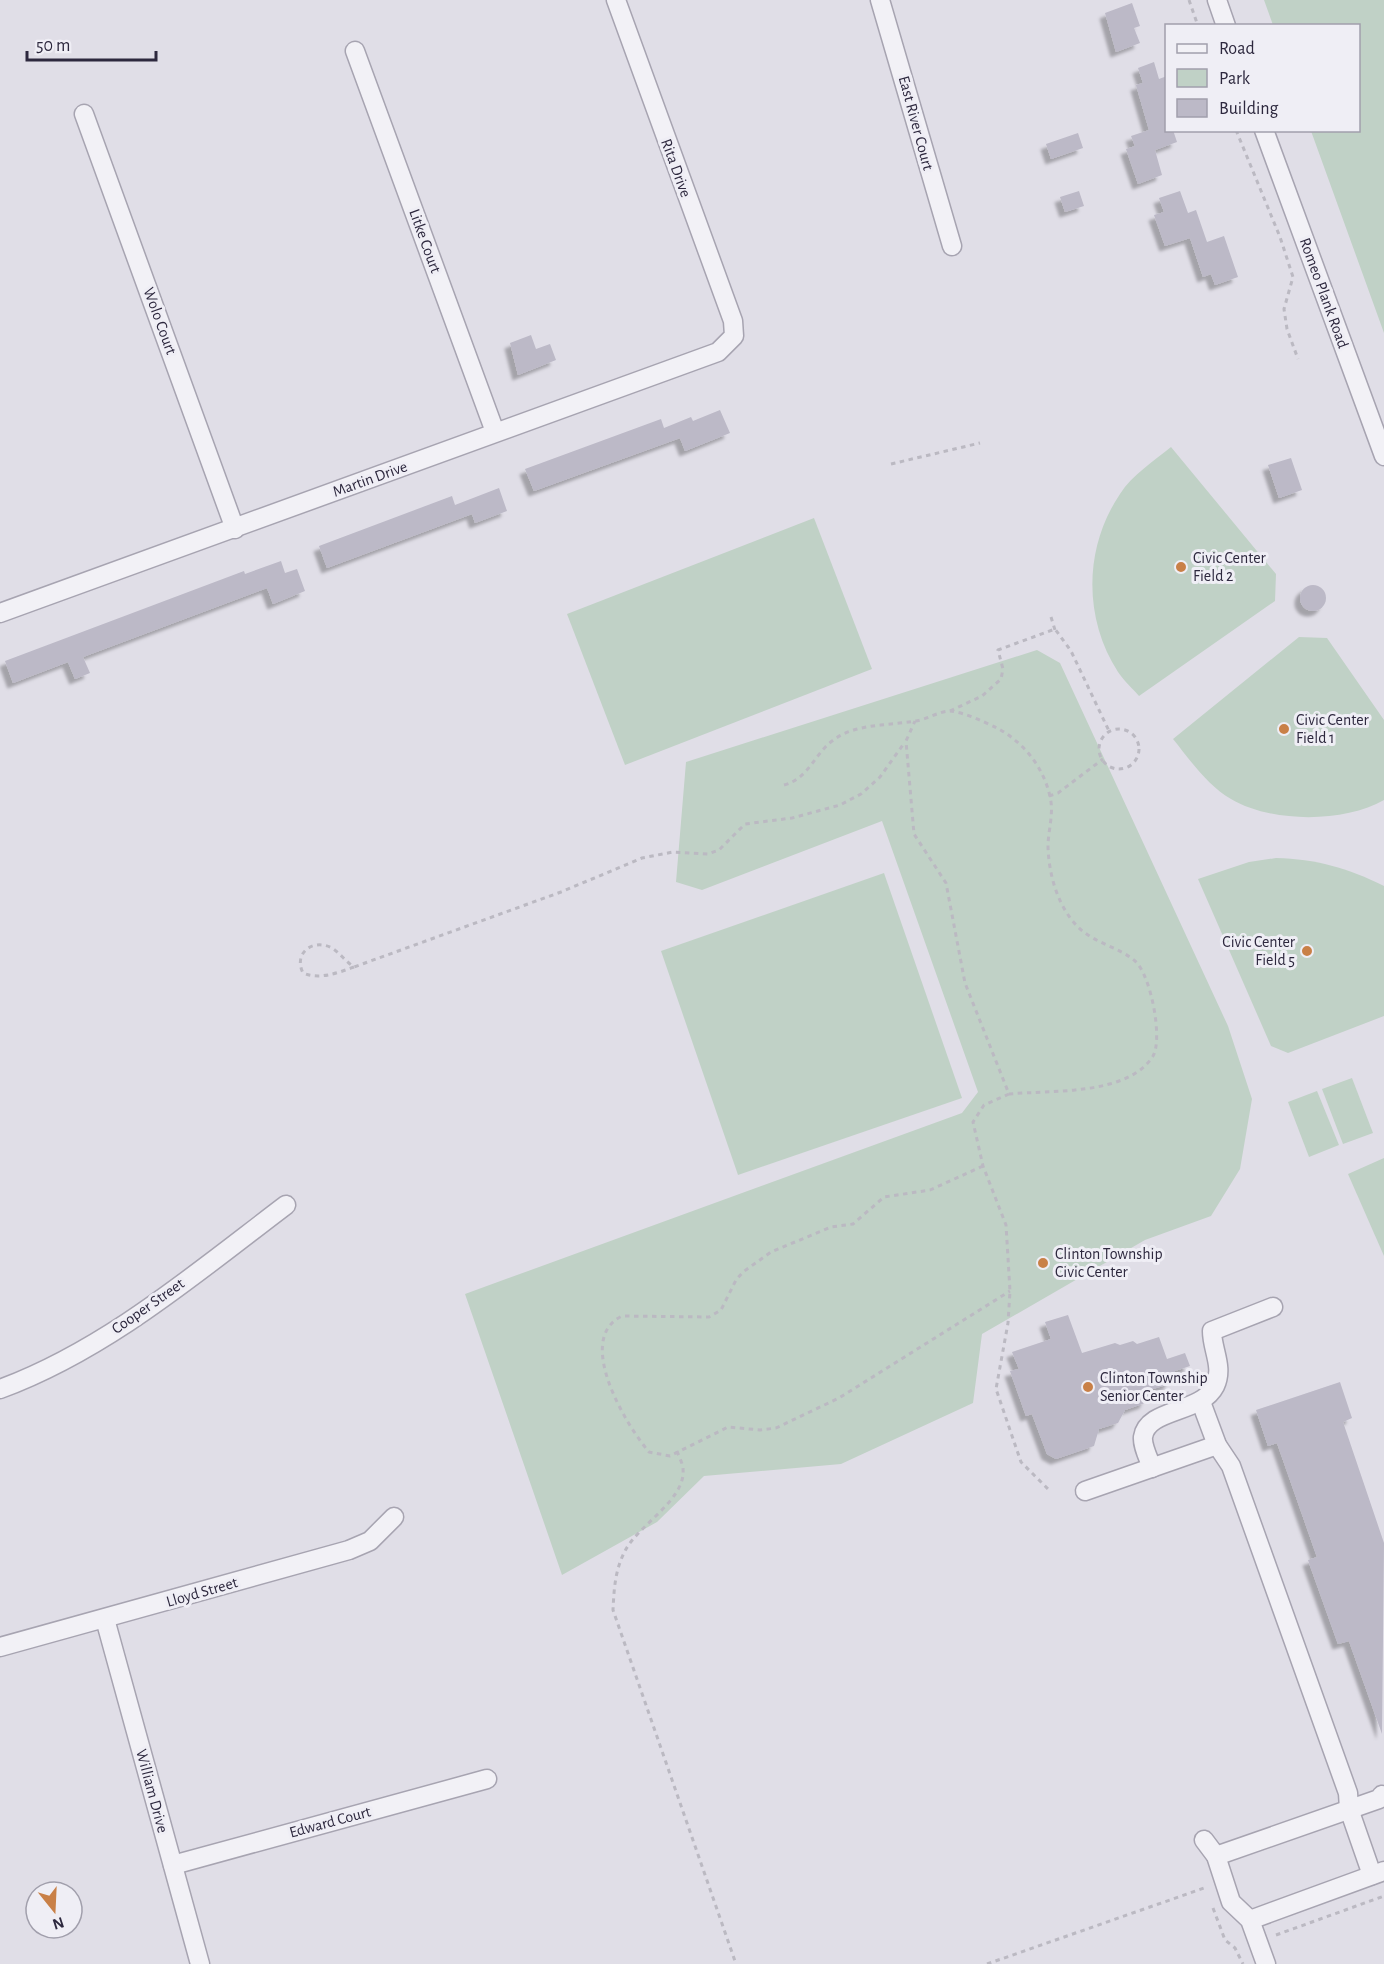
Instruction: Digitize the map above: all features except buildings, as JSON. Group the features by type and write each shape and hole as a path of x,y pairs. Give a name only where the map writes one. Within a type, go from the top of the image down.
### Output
{"street":[{"name":"Rita Drive","path":"616,0 733,321 734,336"},
{"name":"East River Court","path":"880,0 952,246"},
{"path":"1217,0 1225,24"},
{"name":"Litke Court","path":"355,51 495,432"},
{"name":"Wolo Court","path":"84,114 235,529"},
{"name":"Romeo Plank Road","path":"1265,132 1384,456"},
{"name":"Martin Drive","path":"0,613 718,352 734,336"},
{"name":"Cooper Street","path":"0,1389 31,1378 110,1333 164,1296 286,1205"},
{"path":"1152,1468 1143,1439 1147,1426 1157,1418 1201,1402 1214,1387 1218,1375 1212,1331 1273,1307"},
{"path":"1201,1402 1217,1445 1231,1466 1348,1793 1349,1809 1378,1873 1250,1920"},
{"path":"1085,1491 1217,1445"},
{"name":"Lloyd Street","path":"0,1647 349,1550 370,1541 394,1517"},
{"name":"William Drive","path":"105,1619 200,1964"},
{"name":"Edward Court","path":"173,1865 486,1779"},
{"path":"1216,1856 1379,1799 1382,1795"},
{"path":"1204,1840 1216,1856 1232,1902 1250,1920 1266,1964"}],"path":[{"path":"1189,0 1197,24"},
{"path":"1237,132 1280,237 1293,277 1284,309 1287,329 1298,359"},
{"path":"891,464 980,443"},
{"path":"1051,617 1055,630 1071,651 1110,731"},
{"path":"784,785 797,781 835,738 884,723 915,722 950,711 982,696 1001,679 1003,669 998,650 1055,630"},
{"path":"950,711 993,726 1023,746 1041,774 1049,796 1049,855 1059,900 1079,928 1128,957 1140,967 1154,1009 1157,1036 1154,1055 1136,1074 1108,1086 1009,1094 984,1105 973,1122 983,1166 1006,1225 1010,1291 1008,1323 996,1389 1021,1462 1050,1491"},
{"path":"354,967 330,948 320,945 304,951 299,957 299,965 303,973 312,977 324,976 354,967 550,896 642,858 673,852 708,854 719,850 745,824 792,818 840,805 861,794 880,777 906,741 915,722"},
{"path":"1110,731 1128,731 1137,740 1138,753 1131,764 1120,768 1109,765 1103,759 1100,745 1110,731"},
{"path":"906,741 914,834 946,884 965,982 1009,1094"},
{"path":"1049,796 1058,793 1103,759"},
{"path":"983,1166 930,1190 884,1197 853,1224 831,1227 771,1252 735,1280 721,1310 709,1317 695,1319 633,1315 612,1321 604,1330 600,1346 617,1403 649,1452 670,1456 728,1426 760,1430 776,1428 839,1398 1010,1291"},
{"path":"677,1451 684,1471 676,1495 625,1550 615,1578 613,1610 736,1964"},
{"path":"987,1964 1207,1887"},
{"path":"1276,1935 1384,1896"},
{"path":"1235,1948 1241,1946"}],"green space":[{"path":"1264,0 1384,0 1384,333 1311,132 1360,132 1360,24 1273,24"},
{"name":"Civic Center Field 2","path":"1171,447 1276,574 1275,601 1139,696 1118,672 1098,629 1092,583 1094,559 1108,515 1120,494 1137,474"},
{"path":"814,518 872,669 625,765 567,614"},
{"name":"Civic Center Field 1","path":"1299,637 1327,638 1384,720 1384,800 1368,808 1329,816 1308,817 1266,813 1247,807 1214,787 1173,739"},
{"path":"1037,650 1060,663 1228,1026 1252,1099 1240,1169 1211,1216 1145,1240 982,1334 973,1403 841,1464 704,1476 657,1522 562,1575 465,1294 962,1113 978,1092 882,821 702,890 676,882 686,762"},
{"name":"Civic Center Field 5","path":"1276,858 1305,860 1332,866 1358,874 1384,886 1384,1016 1288,1053 1271,1046 1198,879 1249,862"},
{"path":"884,873 962,1098 738,1175 661,951"},
{"path":"1352,1078 1373,1133 1343,1144 1322,1089"},
{"path":"1317,1091 1339,1145 1309,1157 1288,1102"},
{"path":"1384,1158 1384,1256 1348,1174"}],"place":[{"name":"Civic Center Field 2","path":"1181,567"},
{"name":"Civic Center Field 1","path":"1284,729"},
{"name":"Civic Center Field 5","path":"1307,951"},
{"name":"Clinton Township Civic Center","path":"1043,1263"},
{"name":"Clinton Township Senior Center","path":"1088,1387"}]}
